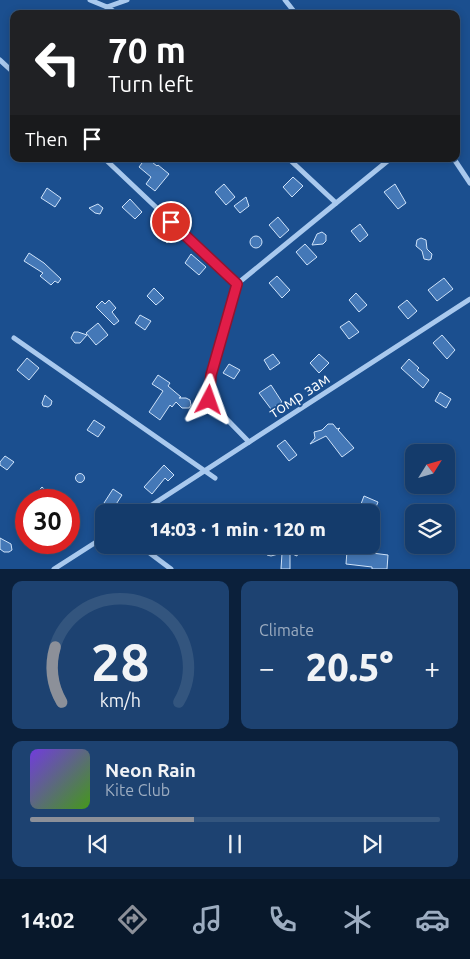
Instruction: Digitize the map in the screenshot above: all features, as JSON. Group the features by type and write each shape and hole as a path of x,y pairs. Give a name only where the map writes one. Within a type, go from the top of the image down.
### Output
{"street":[{"path":"90,0 111,10"},
{"path":"106,7 127,0"},
{"path":"285,0 293,10"},
{"path":"0,60 10,69"},
{"path":"109,162 237,284"},
{"path":"292,162 336,203"},
{"path":"250,442 209,400 211,375 237,284 386,162"},
{"path":"456,162 470,183"},
{"name":"томр зам","path":"154,504 469,300"},
{"path":"14,338 215,478"},
{"path":"54,569 95,543"},
{"path":"151,554 171,569"}],"building":[{"path":"143,162 152,162 169,174 155,191 146,184 151,177 139,167"},
{"path":"293,177 303,186 292,197 283,187"},
{"path":"224,184 235,197 226,205 215,192"},
{"path":"395,184 406,203 398,209 384,192"},
{"path":"47,188 61,198 55,207 41,198"},
{"path":"246,197 249,206 240,213 234,206"},
{"path":"130,199 142,212 135,219 122,207"},
{"path":"98,204 103,208 100,214 95,213 89,208"},
{"path":"278,217 289,230 280,238 269,225"},
{"path":"360,224 368,235 360,242 351,231"},
{"path":"168,229 175,235 167,243 161,237"},
{"path":"322,232 326,235 326,241 323,244 312,245 317,234"},
{"path":"254,236 258,236 262,242 258,248 254,248 250,244 250,240"},
{"path":"421,238 426,240 427,249 432,254 429,260 424,259 422,251 416,246 417,240"},
{"path":"305,244 317,257 307,265 296,252"},
{"path":"29,253 44,263 61,279 58,283 55,281 51,285 40,276 43,273 24,261"},
{"path":"191,254 206,267 199,275 185,263"},
{"path":"277,276 290,290 282,298 269,283"},
{"path":"444,278 453,289 437,301 428,290"},
{"path":"154,288 164,298 156,305 147,296"},
{"path":"356,293 367,305 359,312 349,300"},
{"path":"109,300 116,308 112,312 119,321 114,325 96,307 102,301 105,304"},
{"path":"407,300 417,311 408,319 398,307"},
{"path":"140,315 151,321 145,330 135,323"},
{"path":"349,321 359,332 349,339 340,327"},
{"path":"98,323 108,335 96,345 86,333"},
{"path":"74,332 87,335 80,343 75,343 71,338"},
{"path":"442,335 455,350 447,359 433,343"},
{"path":"273,354 280,363 270,370 264,360"},
{"path":"319,354 329,363 319,373 310,363"},
{"path":"27,358 39,368 29,380 17,370"},
{"path":"409,359 419,368 417,370 429,380 423,388 401,368"},
{"path":"229,364 240,370 234,379 223,373"},
{"path":"158,375 170,383 168,386 181,397 179,398 190,400 191,405 189,408 182,408 176,402 172,407 170,405 160,420 149,412 163,391 152,384"},
{"path":"271,385 282,402 271,409 259,393"},
{"path":"440,392 451,399 446,408 435,401"},
{"path":"45,395 52,401 48,407 43,406 42,403"},
{"path":"94,420 105,427 98,437 87,430"},
{"path":"328,424 333,424 337,429 340,428 338,430 354,448 342,457 326,436 310,444 315,438 314,432 322,430"},
{"path":"285,440 297,455 289,461 277,446"},
{"path":"5,456 14,462 7,470 0,465"},
{"path":"164,465 174,475 168,481 165,478 152,494 144,487"},
{"path":"80,473 85,478 80,483 75,478"},
{"path":"113,489 122,495 116,504 104,503"},
{"path":"364,496 378,502 377,504 361,504"},
{"path":"0,538 11,544 12,550 4,552 0,549"},
{"path":"282,554 290,554 290,569 281,569"},
{"path":"347,554 388,555 387,569 372,569 372,567 346,564"}],"route":[{"path":"171,222 237,284 224,324 211,375 209,400"}]}
